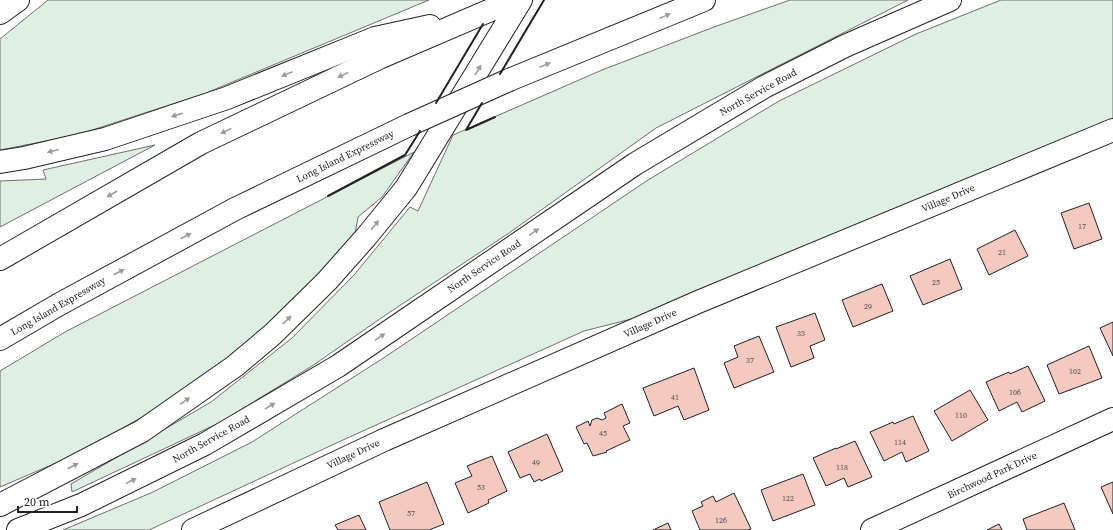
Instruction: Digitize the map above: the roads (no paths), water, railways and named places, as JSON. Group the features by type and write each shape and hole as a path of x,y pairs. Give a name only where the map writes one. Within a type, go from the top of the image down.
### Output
{"main road":[{"path":"0,13 18,0"},
{"path":"0,162 24,158 105,139 482,14 514,0"},
{"path":"0,505 142,431 235,366 273,334 327,281 366,237 406,188 521,0"},
{"name":"Long Island Expressway","path":"0,339 58,305 235,209 409,125 509,80 704,0"},
{"name":"North Service Road","path":"18,530 81,505 205,444 338,366 635,164 764,87 845,46 950,0"},
{"path":"0,259 201,143 377,48"},
{"name":"Village Drive","path":"192,530 384,440 698,302 1113,130"},
{"name":"Birchwood Park Drive","path":"872,530 1113,419"},
{"path":"0,496 38,484"}]}
